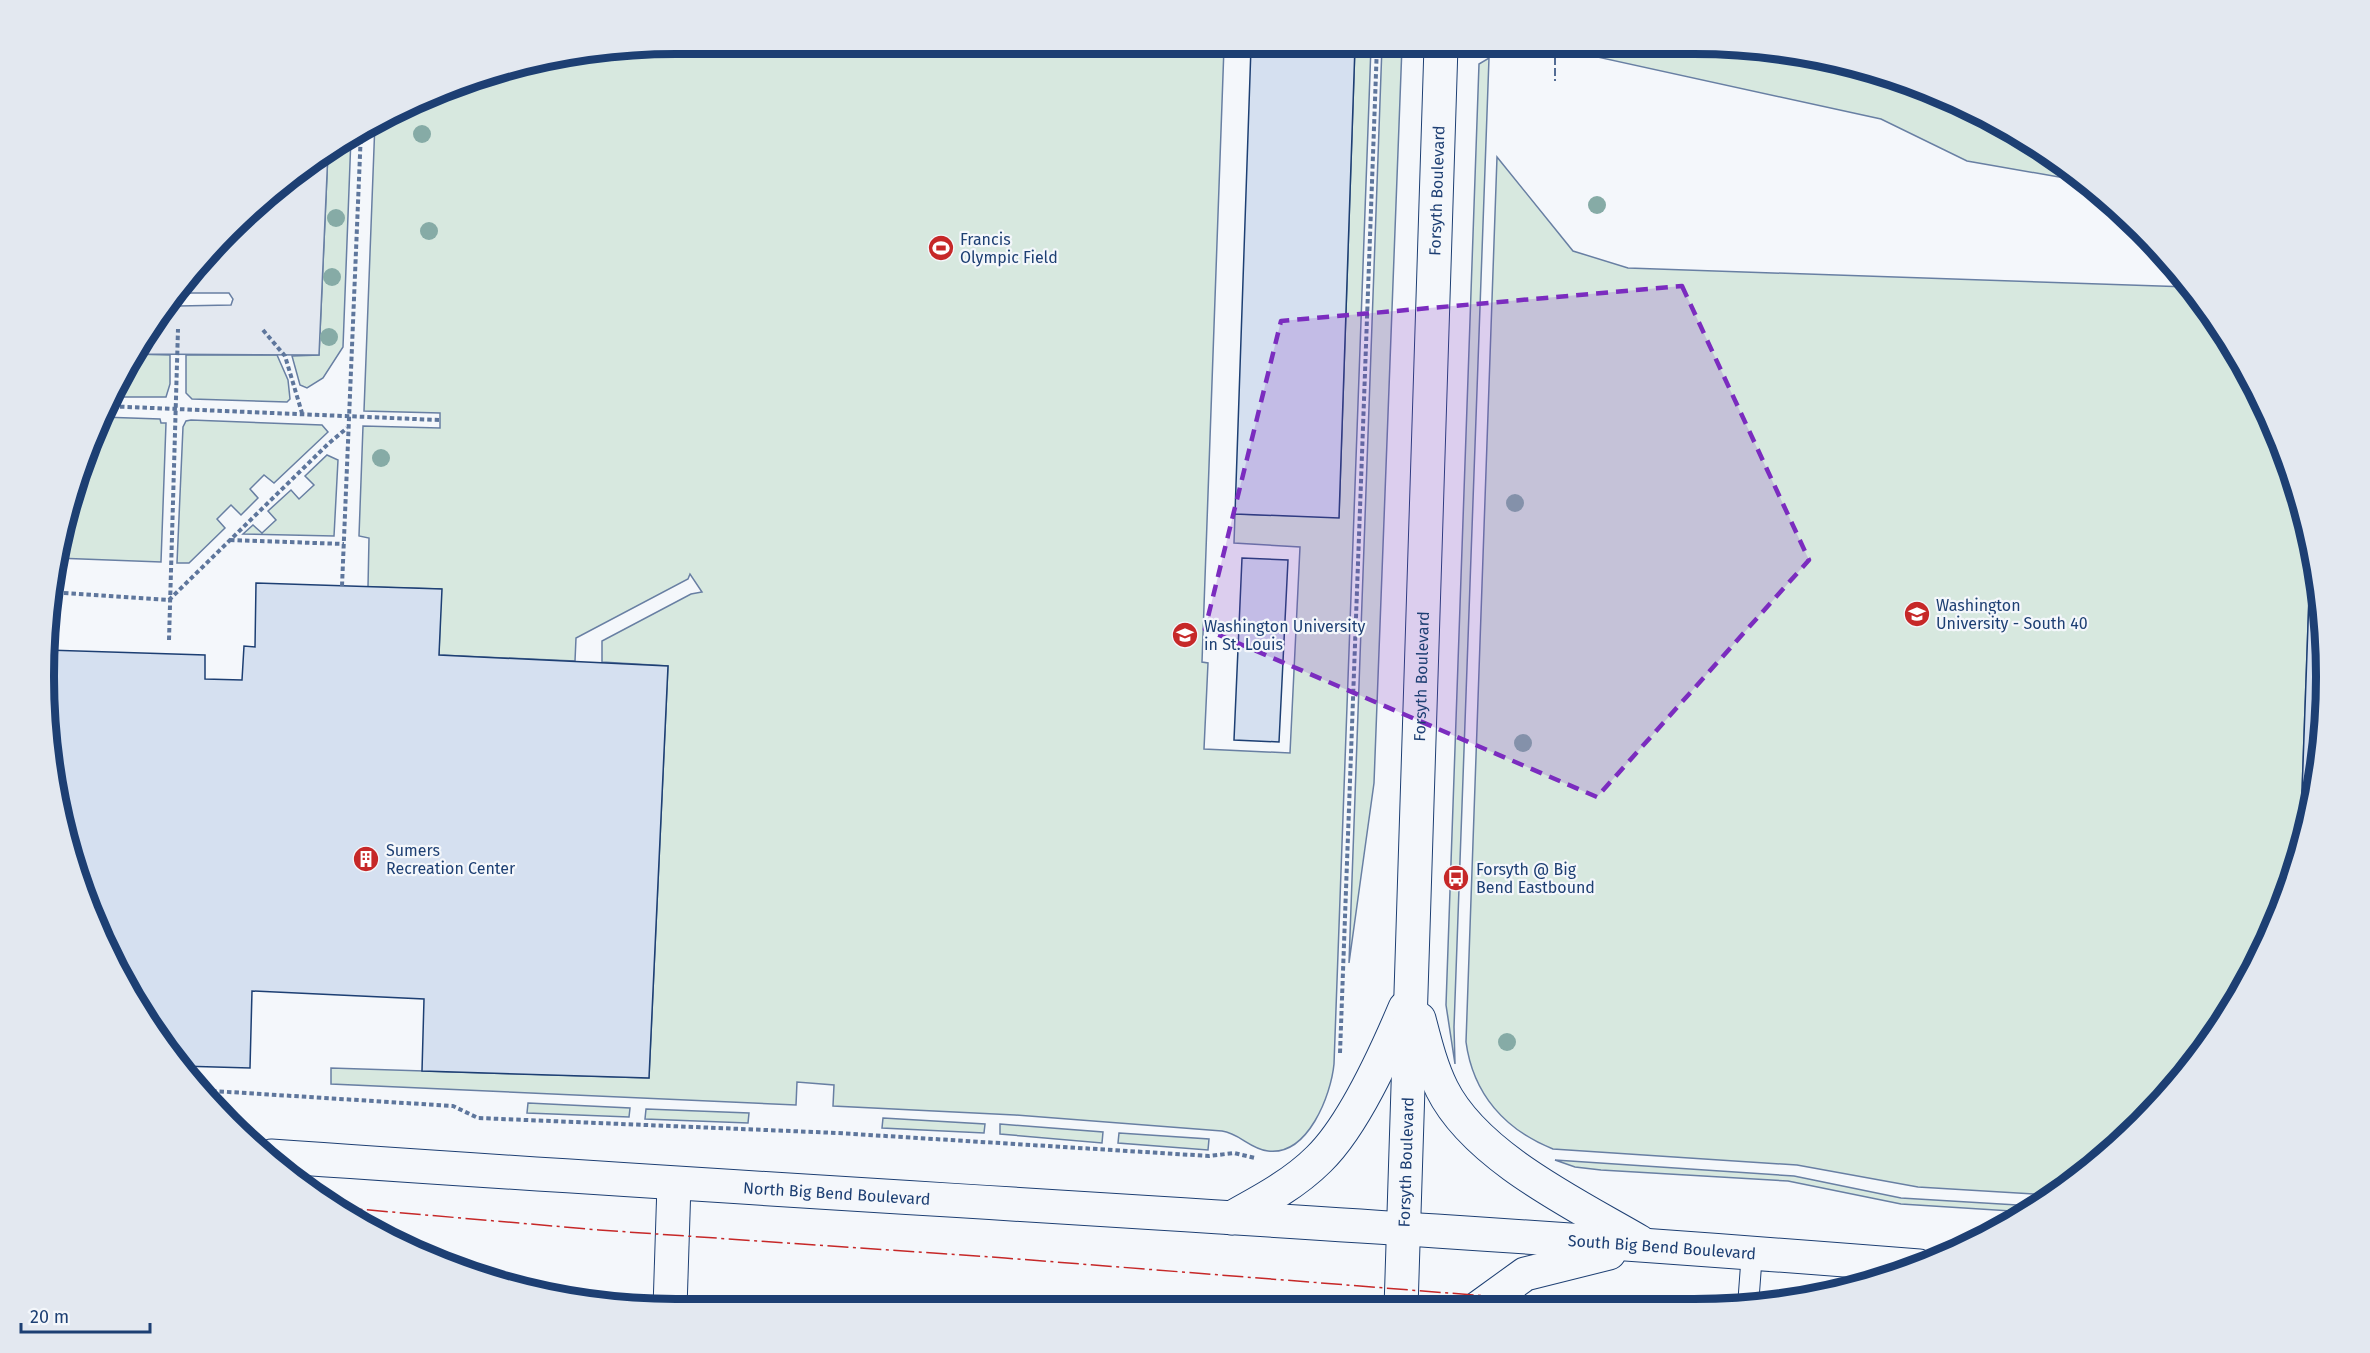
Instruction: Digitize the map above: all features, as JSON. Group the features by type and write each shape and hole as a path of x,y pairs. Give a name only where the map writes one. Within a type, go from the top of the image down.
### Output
{"main road":[{"name":"Forsyth Boulevard","path":"1401,1299 1442,54"},
{"path":"1231,1218 1280,1191 1320,1159 1370,1084 1412,991"},
{"path":"1412,991 1426,1046 1442,1090 1469,1125 1499,1154 1531,1178 1646,1245"},
{"name":"North Big Bend Boulevard","path":"281,1157 674,1184 1404,1228"},
{"path":"670,1299 674,1184"},
{"name":"South Big Bend Boulevard","path":"1404,1228 1899,1264"},
{"path":"1491,1299 1525,1275 1646,1245"}],"lane":[{"path":"1749,1297 1752,1252"}],"path":[{"path":"1340,1060 1377,54"},
{"path":"342,586 361,140"},
{"path":"169,640 178,329"},
{"path":"263,330 285,356 302,413"},
{"path":"115,406 439,420"},
{"path":"59,593 169,600 348,427"},
{"path":"229,540 344,544"},
{"path":"212,1091 453,1106 478,1118 837,1133 1209,1156 1234,1153 1262,1159"}],"highlighted area":[{"path":"1682,286 1809,560 1597,797 1205,629 1281,321"}],"shaded area":[{"path":"1224,54 1202,662 1208,663 1204,749 1290,753 1300,547 1234,543 1235,514 1339,517 1355,54 1371,54 1334,1064 1328,1091 1315,1121 1295,1144 1282,1150 1268,1151 1222,1131 1015,1115 833,1106 834,1085 797,1082 796,1105 331,1084 331,1068 649,1078 668,666 602,662 602,641 691,594 702,592 690,574 688,579 576,638 575,661 439,655 441,589 368,587 369,538 359,536 363,426 440,428 440,413 364,411 375,132 438,101 515,75 595,59 636,55"},
{"path":"1382,54 1402,54 1374,783 1349,963"},
{"path":"1584,54 1734,55 1775,59 1855,75 1932,101 1969,118 2005,137 2065,178 1967,161 1881,119"},
{"path":"1489,58 1454,1027 1455,1064 1446,1005 1479,64"},
{"path":"351,146 343,347 323,378 307,388 300,385 292,356 319,355 328,161"},
{"name":"Washington University - South 40","path":"1497,157 1573,251 1628,268 2178,287 2233,365 2252,401 2269,438 2295,515 2309,586 2301,810 2295,838 2269,915 2233,988 2187,1055 2134,1117 2104,1145 2038,1194 1918,1187 1797,1165 1553,1149 1520,1132 1494,1108 1476,1078 1466,1042"},
{"path":"328,161 319,355 144,354 177,306 231,305 233,299 229,293 187,293 236,236 266,208"},
{"path":"144,354 170,355 170,384 166,397 120,397"},
{"path":"186,355 277,355 288,380 290,399 287,402 192,399 186,393"},
{"path":"111,417 160,419 161,423 166,423 161,562 65,558 87,476"},
{"path":"186,421 322,425 328,432 274,483 264,475 250,489 258,498 241,515 231,505 217,519 225,528 189,563 177,563 183,427"},
{"path":"327,455 338,460 334,536 243,534 253,525 262,533 276,520 268,511 291,490 299,499 314,485 305,476"},
{"path":"528,1103 630,1108 629,1117 527,1113"},
{"path":"646,1109 749,1113 748,1123 645,1119"},
{"path":"883,1118 985,1124 984,1133 882,1128"},
{"path":"1000,1124 1103,1132 1102,1143 1000,1134"},
{"path":"1119,1133 1209,1139 1208,1150 1118,1143"},
{"path":"1555,1160 1794,1176 1901,1198 2022,1205 2013,1211 1901,1204 1788,1181 1575,1167"}],"building":[{"path":"1251,54 1355,54 1339,518 1235,514"},
{"path":"1242,558 1288,560 1279,742 1234,740"},
{"name":"Sumers Recreation Center","path":"256,583 442,589 439,655 668,666 649,1078 422,1071 424,999 252,991 250,1068 192,1066 137,988 101,915 87,877 75,838 59,758 55,717 55,650 205,655 205,679 242,680 244,646 255,647"},
{"path":"2309,586 2315,636 2315,717 2311,758 2301,810"}],"fence":[{"path":"1555,54 1555,81"}],"power":[{"path":"354,1209 599,1230 1005,1258 1524,1299"}],"place":[{"name":"Francis Olympic Field","path":"941,248"},
{"name":"Washington University - South 40","path":"1917,614"},
{"name":"Washington University in St. Louis","path":"1185,635"},
{"name":"Sumers Recreation Center","path":"366,859"},
{"name":"Forsyth @ Big Bend Eastbound","path":"1456,878"}]}
